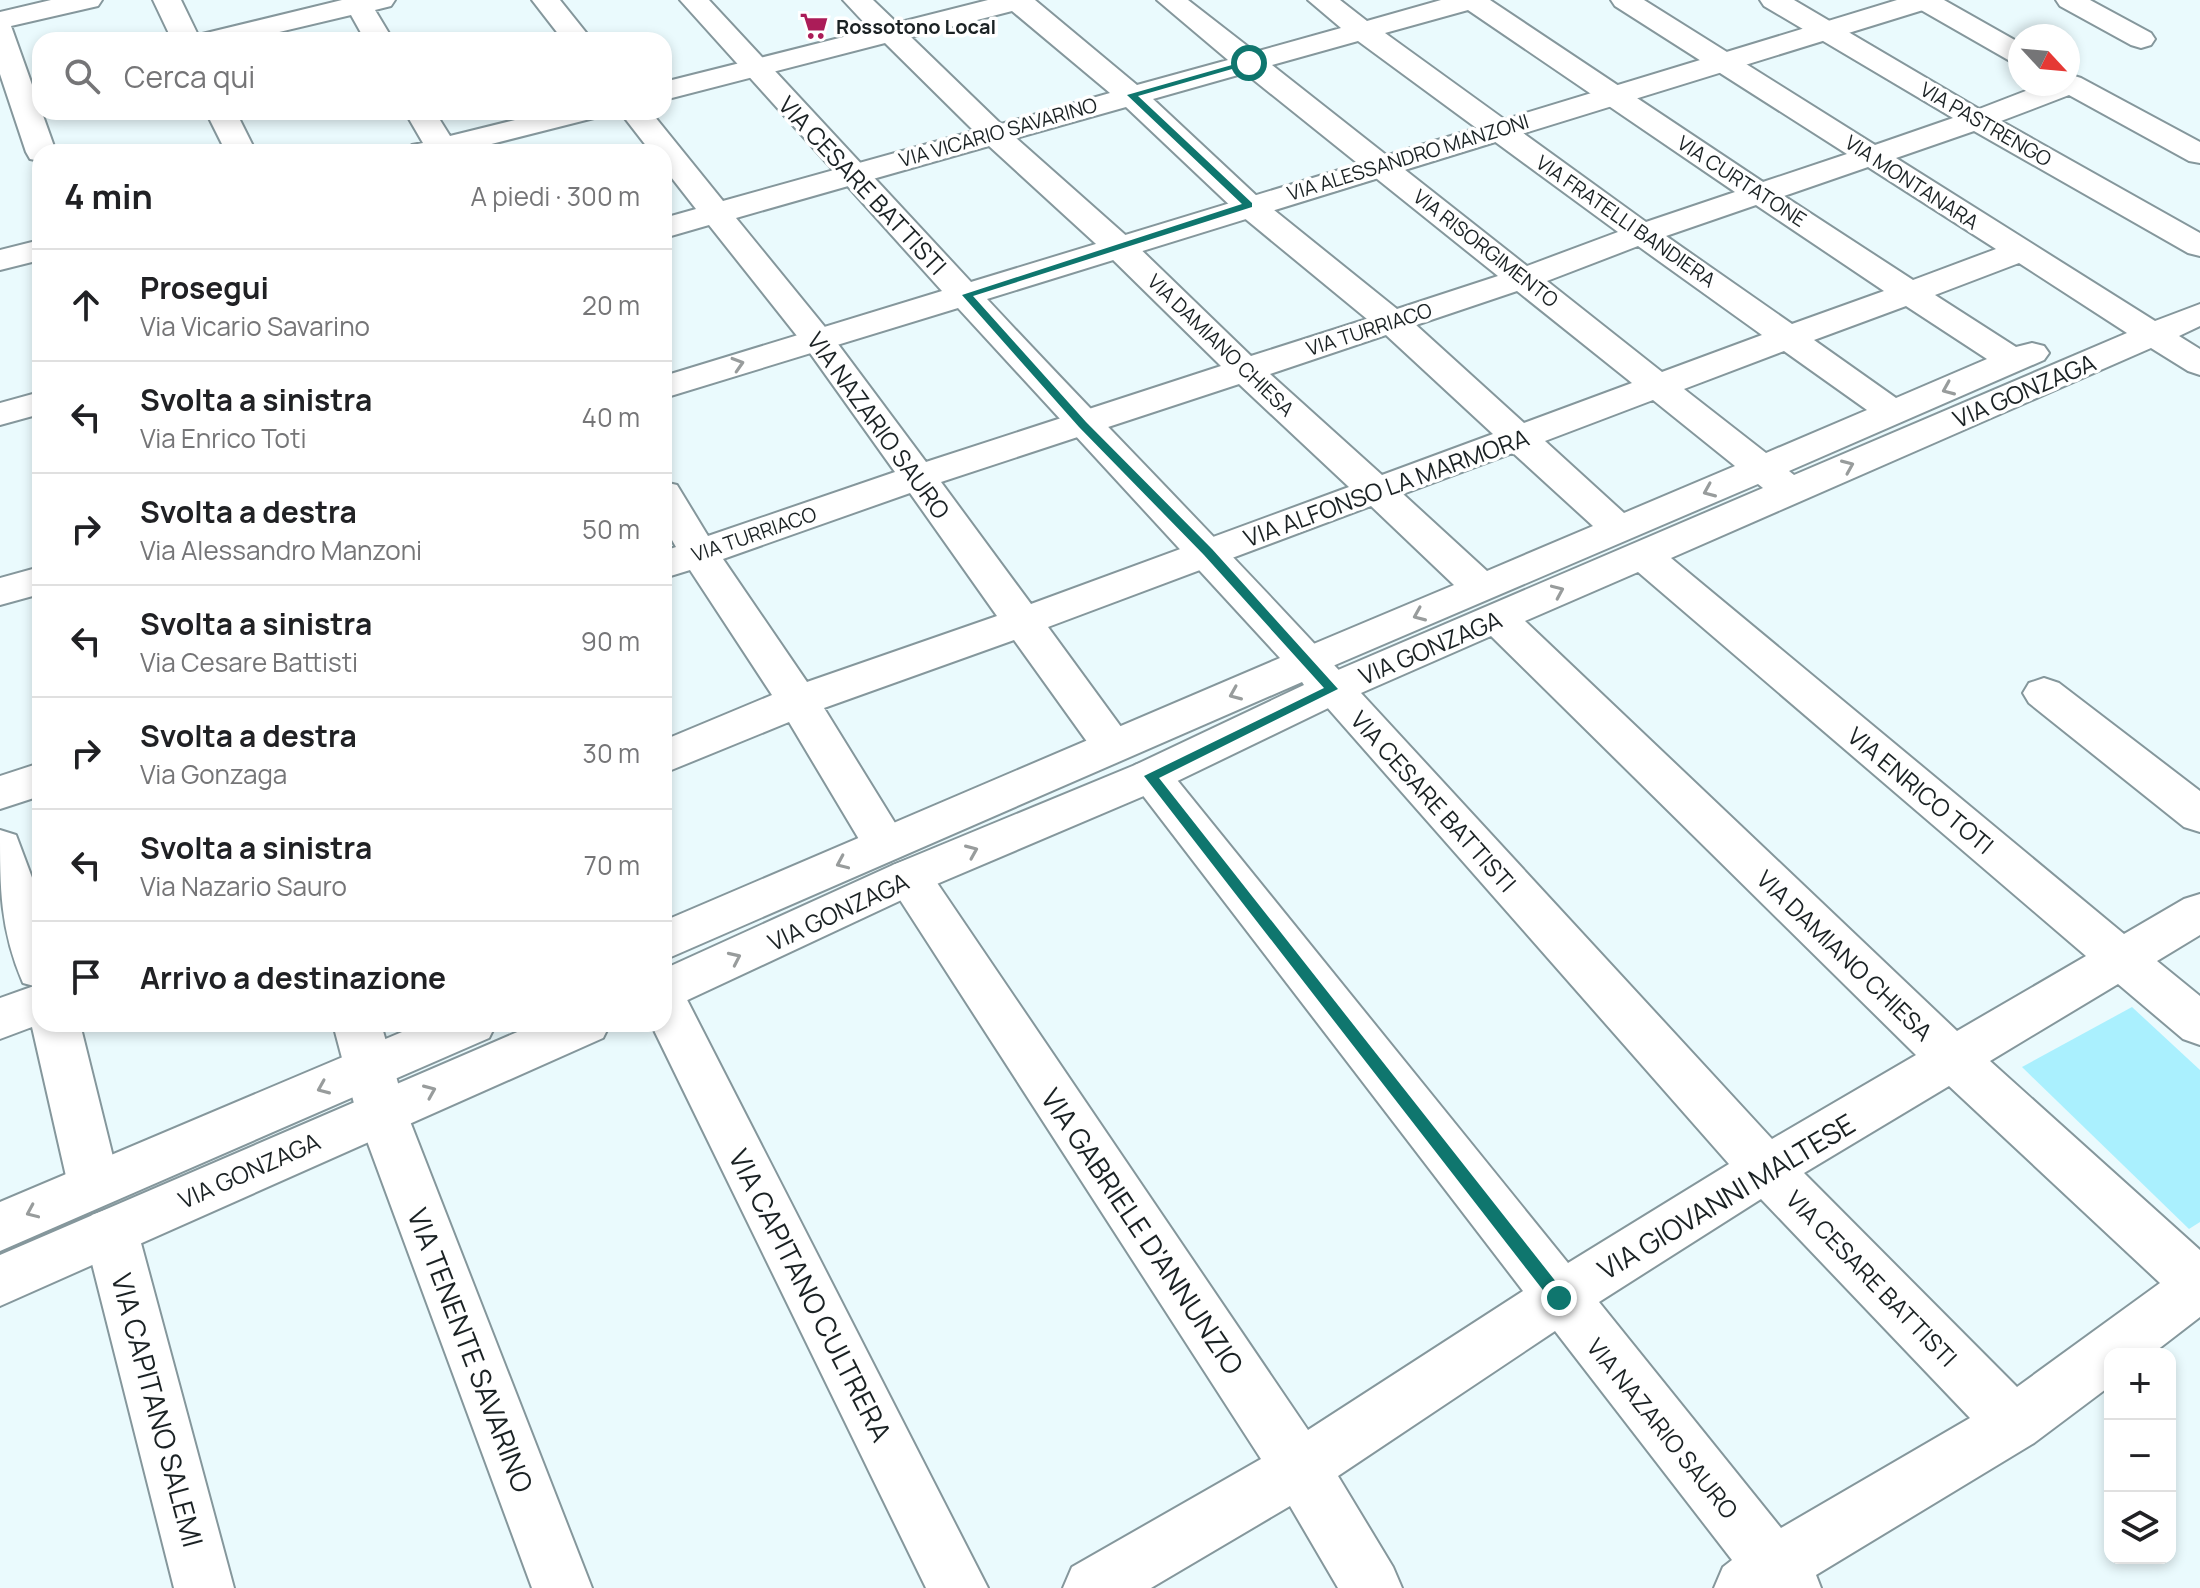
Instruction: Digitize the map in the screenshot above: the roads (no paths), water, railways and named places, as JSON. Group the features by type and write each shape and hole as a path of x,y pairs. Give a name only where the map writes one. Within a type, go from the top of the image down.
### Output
{"street":[{"path":"0,20 88,0"},
{"path":"167,0 182,32"},
{"path":"546,0 572,32"},
{"name":"VIA CESARE BATTISTI","path":"694,0 1083,424 1208,552 1766,1169 2014,1424"},
{"name":"VIA DAMIANO CHIESA","path":"857,0 993,133 1119,247 1375,491 1953,1059 2200,1285"},
{"path":"672,89 1018,0"},
{"name":"VIA ENRICO TOTI","path":"1018,0 1131,95 1248,205 1392,322 1631,542 2200,1025"},
{"name":"VIA RISORGIMENTO","path":"1171,0 1776,479"},
{"name":"VIA FRATELLI BANDIERA","path":"1322,0 1495,130 1893,412"},
{"name":"VIA VICARIO SAVARINO","path":"672,226 1472,0"},
{"name":"VIA CURTATONE","path":"1472,0 1610,95 2013,361"},
{"name":"VIA MONTANARA","path":"1625,0 2200,364"},
{"name":"VIA PASTRENGO","path":"1774,0 1977,120 2200,246"},
{"path":"1925,0 2008,48"},
{"name":"VIA ALESSANDRO MANZONI","path":"672,384 1248,205 1925,0"},
{"path":"2070,0 2141,39"},
{"path":"242,32 365,2 376,32"},
{"path":"0,31 38,144"},
{"path":"2080,89 2200,154"},
{"name":"VIA TURRIACO","path":"681,559 919,477 1525,278 1644,233 2039,96"},
{"path":"225,120 237,144"},
{"path":"423,120 433,144"},
{"path":"462,144 553,120"},
{"name":"VIA NAZARIO SAURO","path":"641,120 661,144"},
{"name":"VIA NAZARIO SAURO","path":"672,158 817,339 1022,622 1559,1298 1770,1581"},
{"path":"0,260 32,252"},
{"name":"VIA ALFONSO LA MARMORA","path":"672,754 798,701 1022,622 2019,252"},
{"name":"VIA GONZAGA","path":"1776,479 1893,412 2200,281"},
{"name":"VIA GONZAGA","path":"672,938 897,860 1132,761 1320,676 1776,479 2200,314"},
{"path":"0,414 32,405"},
{"name":"VIA GABRIELE D'ANNUNZIO","path":"672,525 681,559 798,701 897,860 1300,1468 1372,1588"},
{"path":"0,592 32,582"},
{"path":"2044,693 2200,815"},
{"path":"0,793 32,782"},
{"path":"0,847 32,945"},
{"name":"VIA GONZAGA","path":"672,987 897,860"},
{"name":"VIA GIOVANNI MALTESE","path":"1093,1588 1300,1468 1559,1298 1766,1169 2200,912"},
{"path":"0,1019 32,1007"},
{"name":"VIA CAPITANO CULTRERA","path":"672,1018 958,1588"},
{"name":"VIA CAPITANO SALEMI","path":"58,1032 204,1588"},
{"name":"VIA GONZAGA","path":"0,1281 103,1209 370,1067 453,1032"},
{"name":"VIA GONZAGA","path":"370,1067 546,1032"},
{"name":"VIA TENENTE SAVARINO","path":"370,1067 562,1588"},
{"name":"VIA GONZAGA","path":"0,1227 103,1209"},
{"path":"1770,1581 2014,1424 2200,1285"}],"place":[{"name":"Rossotono Local","path":"814,26"}]}
